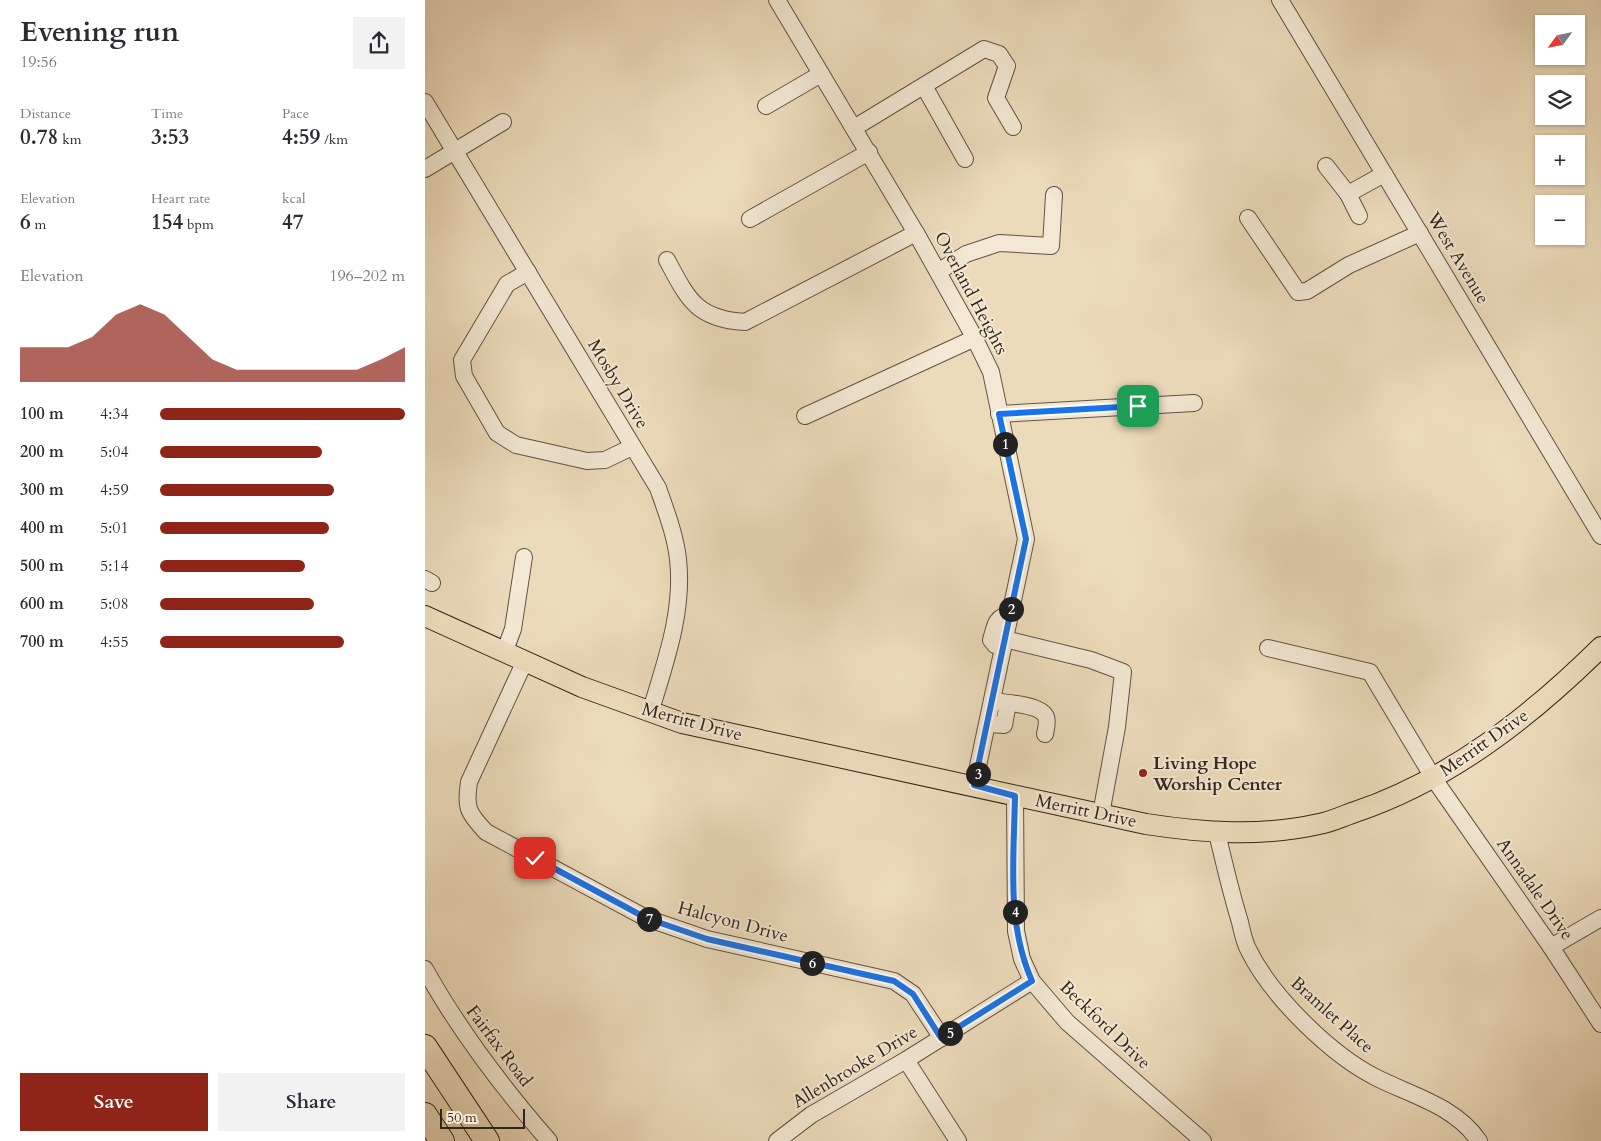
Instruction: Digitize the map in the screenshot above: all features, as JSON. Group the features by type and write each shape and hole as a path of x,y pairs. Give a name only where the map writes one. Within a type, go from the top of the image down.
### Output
{"highway":[{"path":"425,1047 487,1141"},
{"path":"425,1115 442,1141"}],"main road":[{"name":"Merritt Drive","path":"425,616 524,663 650,713 682,723 974,785 1015,796 1146,824 1217,833 1265,832 1320,824 1381,804 1434,778 1512,727 1601,647"}],"street":[{"name":"Overland Heights","path":"777,0 916,233 975,338 991,372 1026,539 1004,643 1000,702 988,724 974,785"},
{"name":"West Avenue","path":"1280,0 1601,536"},
{"path":"854,128 984,49 999,54 1007,66 996,98 1013,126"},
{"path":"766,106 821,74"},
{"path":"924,86 965,158"},
{"name":"Mosby Drive","path":"425,102 658,488 671,524 678,559 679,599 673,638 650,713"},
{"path":"425,169 503,122"},
{"path":"750,219 869,152"},
{"path":"1326,166 1348,194 1359,216"},
{"path":"1348,194 1384,174"},
{"path":"938,272 966,254 999,243 1051,246 1054,195"},
{"path":"1248,218 1298,292 1307,291 1349,266 1420,234"},
{"path":"667,260 685,294 696,306 722,320 745,322 916,233"},
{"path":"529,272 507,284 463,360 465,376 497,434 516,445 587,461 605,460 632,447"},
{"path":"805,416 975,338"},
{"path":"999,414 1194,404"},
{"path":"504,653 513,629 524,557"},
{"path":"1004,643 1091,660 1123,672 1117,727 1101,814"},
{"name":"Annadale Drive","path":"1268,648 1370,672 1434,778 1551,947 1601,1024"},
{"name":"Halcyon Drive","path":"524,663 469,782 466,803 473,818 486,832 646,918 707,939 894,981 913,994 941,1038"},
{"path":"1000,702 1042,712 1047,721 1045,734"},
{"name":"Beckford Drive","path":"1015,796 1016,931 1022,959 1032,981 1067,1022 1203,1141"},
{"name":"Bramlet Place","path":"1217,833 1248,950 1267,982 1293,1012 1366,1073 1426,1099 1455,1115 1479,1141"},
{"path":"1551,947 1601,918"},
{"name":"Fairfax Road","path":"425,969 451,1015 471,1045 549,1141"},
{"name":"Allenbrooke Drive","path":"777,1141 811,1116 1032,981"},
{"path":"905,1060 958,1141"}],"place":[{"name":"Living Hope Worship Center","path":"1143,773"}],"route":[{"path":"535,858 646,918 707,939 894,981 913,994 927,1013 941,1038 1032,981 1022,959 1016,931 1014,902 1015,796 974,785 1026,539 999,414 1138,406"}]}
